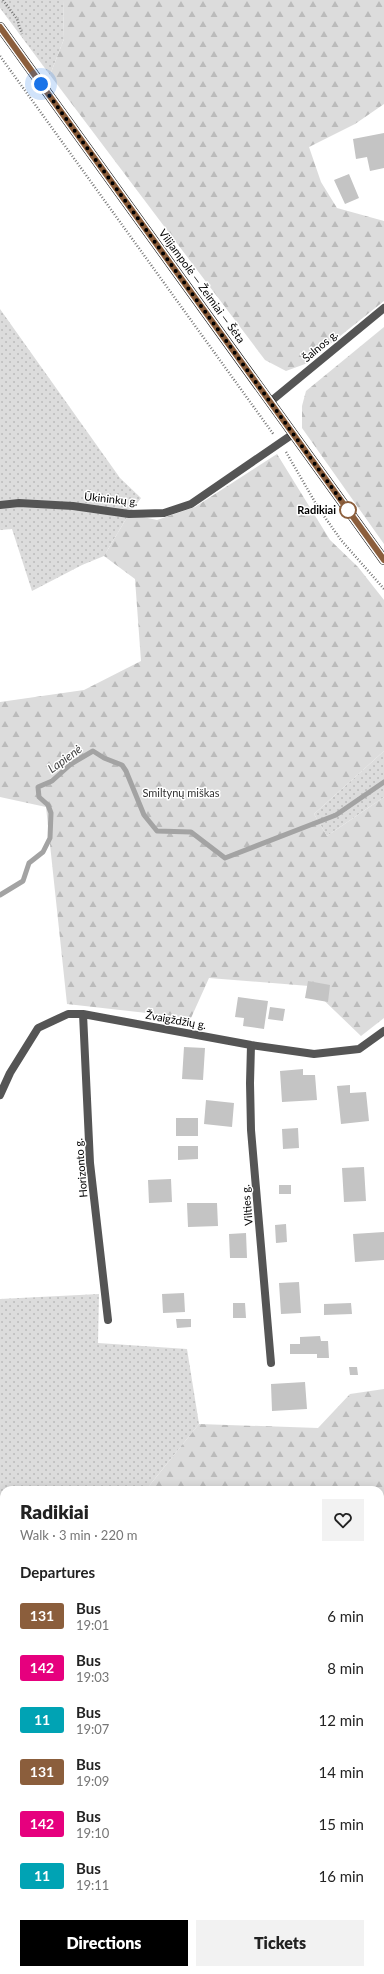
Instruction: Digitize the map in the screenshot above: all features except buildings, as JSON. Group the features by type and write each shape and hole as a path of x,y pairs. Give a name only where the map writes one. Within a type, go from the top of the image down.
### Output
{"main road":[{"name":"Vilijampolė — Žeimiai — Šėta","path":"0,27 384,560"}],"street":[{"name":"Šalnos g.","path":"270,402 384,308"},
{"name":"Ūkininkų g.","path":"0,505 19,503 73,506 129,514 164,513 191,504 293,434"},
{"name":"Žvaigždžių g.","path":"0,1095 10,1073 38,1028 68,1014 83,1014 252,1045 314,1054 360,1049 384,1031"},
{"name":"Horizonto g.","path":"83,1014 90,1163 108,1320"},
{"name":"Vilties g.","path":"252,1045 250,1083 251,1130 271,1364"}],"path":[{"path":"0,56 280,443 319,509 341,540 384,590"}],"green space":[{"path":"0,0 63,0 64,39 50,75 0,8"},
{"path":"63,0 384,0 384,104 355,124 309,147 321,182 337,208 384,221 384,301 305,364 286,371 265,360 50,75 64,39"},
{"path":"0,309 120,478 141,498 129,514 104,556 82,565 32,591 12,529 0,530"},
{"path":"384,327 384,544 302,428 302,406 306,391"},
{"name":"Smiltynų miškas","path":"277,454 330,540 358,567 384,600 384,751 314,814 327,836 384,797 384,1018 361,1036 309,986 209,978 191,1018 67,1004 46,807 0,797 0,702 84,690 141,661 135,579 104,556 129,514 157,520 195,507"},
{"path":"384,751 384,797 327,836 314,814"},
{"path":"99,1294 98,1343 187,1349 199,1424 149,1486 0,1486 0,1299"},
{"path":"384,1389 384,1486 149,1486 199,1424 318,1428 350,1394"}],"waterway":[{"name":"Lapienė","path":"0,895 23,881 29,863 43,852 50,838 51,813 48,805 39,797 38,787 52,781 71,764 93,751 104,758 122,765 126,771 144,815 157,831 191,832 225,858 336,815 384,782"}],"bus line":[{"name":"131","path":"0,27 384,560"}],"place":[{"name":"Radikiai","path":"348,510"}],"route":[{"path":"41,84 348,510"}]}
